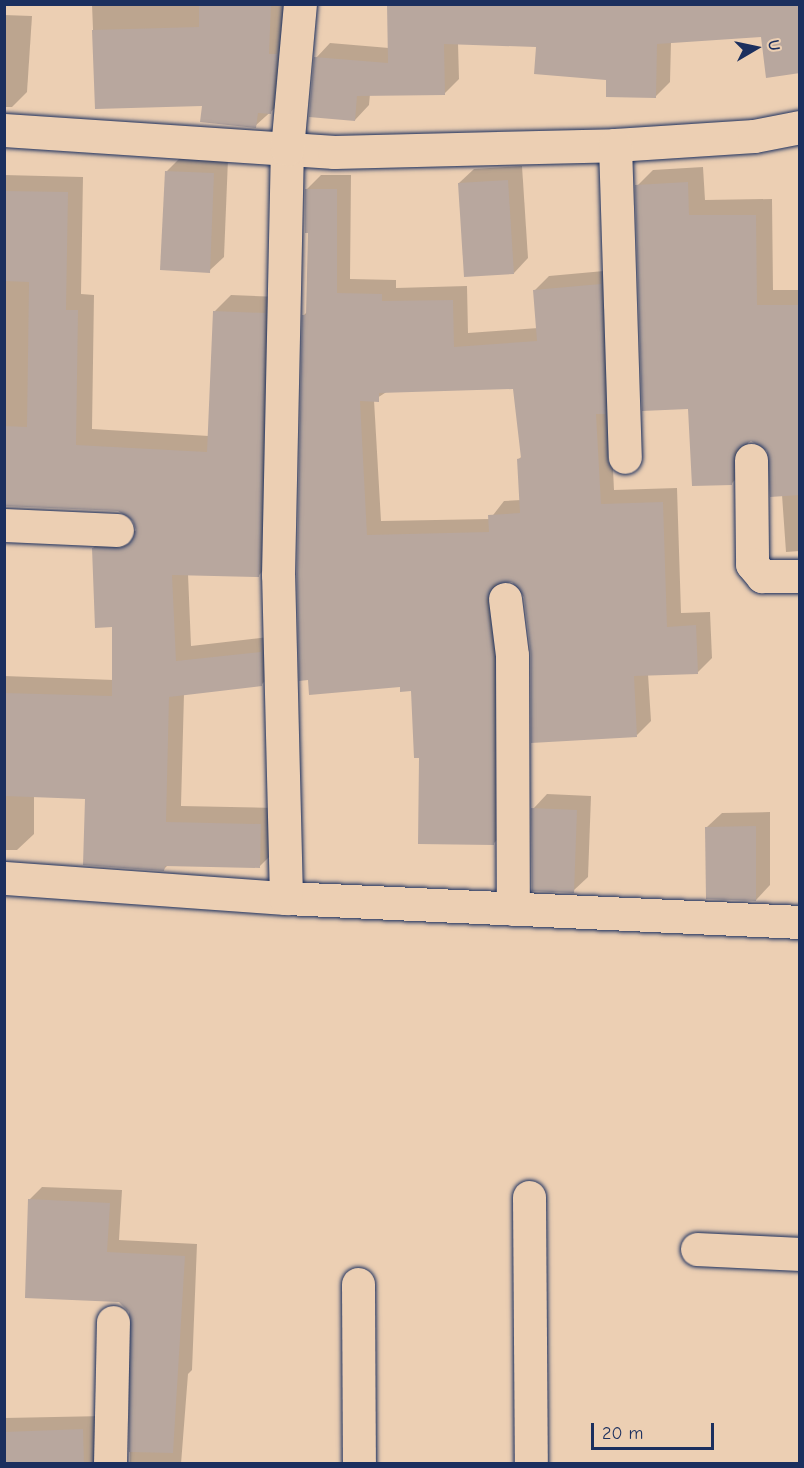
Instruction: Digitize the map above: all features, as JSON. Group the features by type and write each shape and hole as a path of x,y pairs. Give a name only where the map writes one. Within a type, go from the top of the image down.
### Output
{"street":[{"path":"286,898 278,575 286,149 300,4"},
{"path":"4,130 334,152 615,145 754,136 800,127"},
{"path":"615,145 625,457"},
{"path":"751,460 752,564 762,576 800,576"},
{"path":"4,525 117,530"},
{"path":"505,599 512,655 513,909"},
{"path":"4,878 286,898 800,922"},
{"path":"529,1197 531,1464"},
{"path":"697,1249 800,1254"},
{"path":"358,1284 358,1464"},
{"path":"110,1464 113,1322"}],"building":[{"path":"199,4 271,4 269,54 277,54 271,114 258,113 256,128 200,122 202,106 95,109 92,30 199,27"},
{"path":"387,4 800,4 800,73 766,78 761,37 657,44 656,98 606,97 606,80 534,74 536,47 444,44 445,95 357,96 355,121 309,117 314,57 388,63"},
{"path":"165,171 214,173 210,273 160,270"},
{"path":"508,180 514,274 464,277 458,183"},
{"path":"688,182 689,215 756,215 757,305 800,305 800,495 770,497 767,451 751,441 734,451 732,485 692,486 688,409 642,411 635,185"},
{"path":"305,189 337,189 337,293 382,294 382,301 453,300 454,347 537,341 533,290 601,284 605,414 596,414 601,504 663,502 667,627 696,625 698,674 634,676 637,737 531,743 531,655 524,597 512,582 493,584 486,601 493,656 494,845 418,844 419,758 414,758 411,691 400,692 400,687 309,695 308,680 299,681 297,575 302,315 306,315 308,233 305,233","holes":["513,389 521,458 517,459 520,513 488,515 489,532 367,535 360,401 379,402 379,393"]},
{"path":"4,191 68,192 66,310 78,310 76,445 207,452 213,311 265,313 259,577 172,575 176,661 261,652 262,686 169,697 166,822 261,824 260,868 165,866 164,871 83,865 85,799 4,796 4,693 112,696 112,627 95,628 92,548 125,547 136,530 133,521 118,511 4,506 4,426 27,427 29,282 4,281"},
{"path":"531,808 577,810 574,893 532,891"},
{"path":"756,826 756,901 706,899 705,827"},
{"path":"28,1199 110,1203 107,1252 185,1256 173,1453 129,1452 129,1312 119,1302 25,1298"},
{"path":"83,1429 84,1464 4,1464 4,1432"}]}
